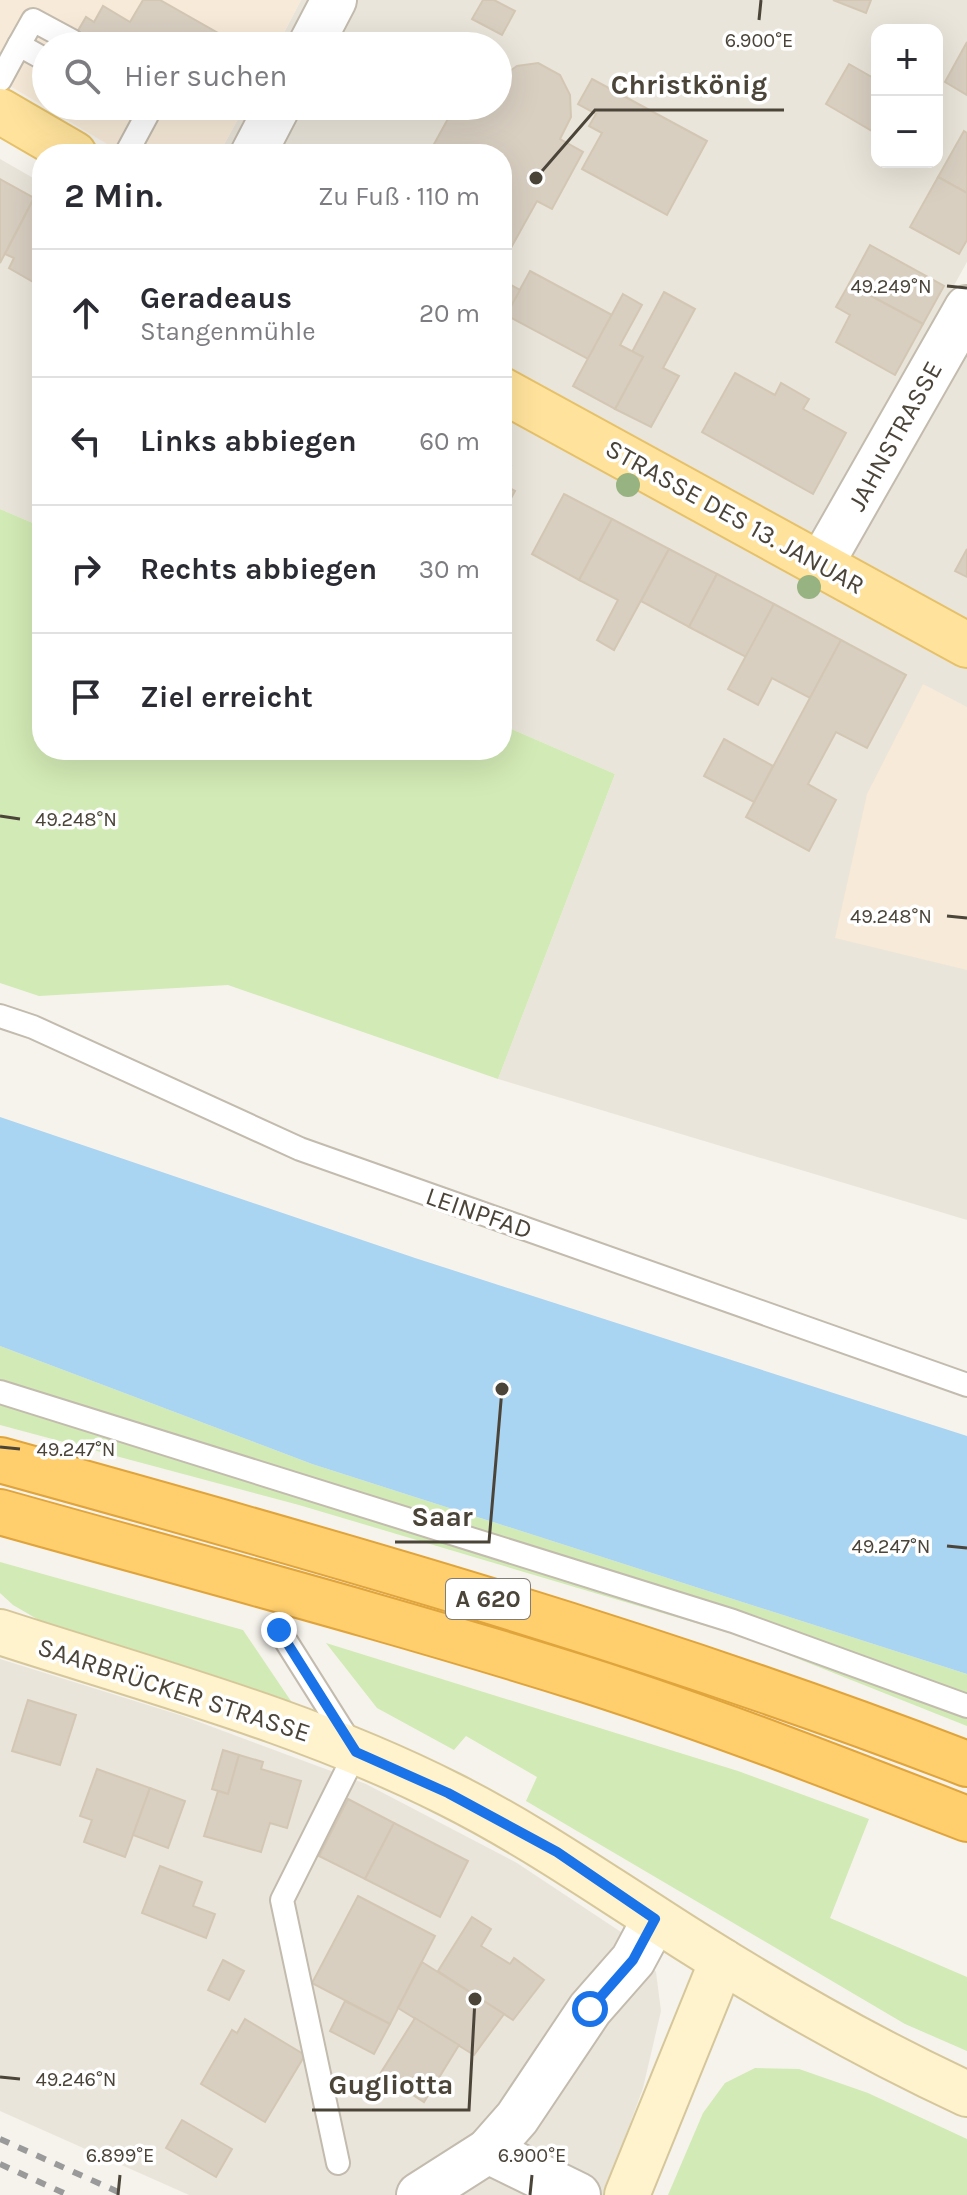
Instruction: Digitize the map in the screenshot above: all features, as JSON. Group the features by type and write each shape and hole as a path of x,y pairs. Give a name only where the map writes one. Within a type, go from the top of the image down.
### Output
{"highway":[{"name":"A 620","path":"0,1460 375,1565 606,1635 820,1707 967,1764"},
{"name":"A 620","path":"0,1512 381,1618 589,1681 807,1757 967,1819"}],"main road":[{"path":"0,111 57,144"},
{"name":"STRASSE DES 13. JANUAR","path":"512,395 967,645"}],"street":[{"path":"317,32 334,0"},
{"path":"258,144 271,120"},
{"name":"JAHNSTRASSE","path":"821,564 967,308"},
{"name":"SAARBRÜCKER STRASSE","path":"0,1632 266,1718 356,1752 448,1793 557,1852 722,1961 883,2055 967,2094"},
{"path":"419,2195 488,2151 517,2118 590,2009 633,1960 655,1919"},
{"path":"627,2195 722,1961"},
{"path":"488,2151 578,2195"}],"lane":[{"path":"0,80 33,20 55,32"},
{"path":"19,45 32,52"},
{"path":"130,144 139,120"},
{"name":"LEINPFAD","path":"0,1016 33,1027 300,1149 967,1385"},
{"path":"0,1392 733,1621 967,1706"},
{"path":"279,1630 356,1752 282,1900 338,2163"}],"shaded area":[{"path":"0,0 301,0 284,32 32,32 32,99 0,80"},
{"path":"301,0 967,0 967,262 947,298 967,310 967,1220 498,1079 615,774 512,729 512,144 224,144 237,120 512,120 512,32 284,32"},
{"path":"67,120 237,120 224,144 107,144"},
{"path":"0,159 32,177 32,523 0,509"},
{"path":"923,684 967,707 967,970 835,938 867,794"},
{"path":"0,1659 183,1716 366,1784 517,1863 627,1936 656,1972 661,2011 643,2088 604,2195 189,2195 0,2111"}],"green space":[{"path":"0,509 32,523 32,760 512,760 512,729 615,774 498,1079 228,985 39,996 0,983"},
{"path":"0,1346 312,1464 967,1674 967,1726 743,1637 299,1505 0,1425"},
{"path":"0,1562 243,1630 297,1710 56,1630 13,1605 0,1593"},
{"path":"326,1643 738,1771 869,1819 830,1918 967,1977 967,2051 905,2024 526,1801 537,1777 466,1736 454,1750 377,1708"},
{"path":"755,2068 799,2069 868,2093 967,2139 967,2195 668,2195 703,2113 725,2083"}],"water":[{"path":"0,1117 415,1258 967,1436 967,1674 312,1464 0,1346"}],"building":[{"path":"143,0 160,0 216,32 77,32 86,17 94,22 103,6 130,22"},
{"path":"483,0 494,0 515,11 504,32 496,32 472,19"},
{"path":"833,0 871,0 866,13"},
{"path":"967,42 967,95 945,82"},
{"path":"538,63 560,75 570,95 571,117 560,139 583,152 552,209 537,201 512,246 512,144 434,144 447,120 512,120 512,70"},
{"path":"849,64 871,77 871,130 826,104"},
{"path":"592,79 707,141 667,215 582,169 602,133 589,126 596,114 578,104"},
{"path":"964,131 967,133 967,193 938,177"},
{"path":"938,177 967,193 967,240 959,254 910,227"},
{"path":"0,179 32,197 32,202 0,263"},
{"path":"32,202 32,281 9,268 14,258 5,254"},
{"path":"870,245 944,286 923,324 849,284"},
{"path":"530,271 612,315 588,359 512,318 512,304"},
{"path":"849,284 923,324 895,375 836,342 850,315 836,307"},
{"path":"512,286 520,290 512,304"},
{"path":"664,292 695,309 663,368 679,376 651,427 615,409 643,357 632,352"},
{"path":"623,294 642,305 620,345 643,357 615,409 573,386"},
{"path":"735,373 775,395 781,383 809,399 803,409 846,433 813,494 702,432"},
{"path":"564,494 612,519 579,580 532,554"},
{"path":"612,519 669,549 614,650 597,640 618,600 579,580"},
{"path":"669,549 717,574 689,627 641,601"},
{"path":"967,549 967,577 955,571"},
{"path":"717,574 774,604 746,657 689,627"},
{"path":"774,604 841,640 810,698 772,678 758,705 728,689"},
{"path":"841,640 906,675 867,748 836,732 808,784 836,800 809,851 746,817"},
{"path":"724,739 773,766 754,802 704,776"},
{"path":"28,1700 76,1715 60,1765 12,1751"},
{"path":"223,1750 239,1755 228,1794 212,1789"},
{"path":"239,1755 263,1762 261,1769 301,1781 287,1828 270,1823 261,1852 204,1836 218,1791 228,1794"},
{"path":"97,1769 150,1788 125,1857 84,1842 92,1820 80,1816"},
{"path":"150,1788 185,1801 168,1848 133,1835"},
{"path":"348,1799 394,1823 365,1879 319,1856"},
{"path":"394,1823 468,1861 440,1917 365,1879"},
{"path":"160,1866 202,1882 193,1906 215,1914 206,1938 142,1913"},
{"path":"358,1896 435,1936 390,2024 312,1983"},
{"path":"472,1917 491,1929 481,1946 510,1964 514,1958 544,1980 513,2020 438,1971"},
{"path":"223,1960 244,1971 229,2000 208,1990"},
{"path":"422,1962 504,2014 474,2055 398,2008"},
{"path":"345,2001 390,2024 374,2054 330,2031"},
{"path":"415,2018 459,2045 424,2102 380,2074"},
{"path":"245,2019 305,2055 265,2122 201,2084 232,2030 237,2033"},
{"path":"182,2120 232,2149 216,2177 166,2148"}],"railway":[{"path":"0,2139 125,2195"},
{"path":"0,2164 68,2195"}],"place":[{"name":"Christkönig","path":"536,178"},
{"name":"Saar","path":"502,1389"},
{"name":"Gugliotta","path":"475,1999"}],"route":[{"path":"279,1630 356,1752 448,1793 557,1852 655,1919 633,1960 590,2009"}]}
